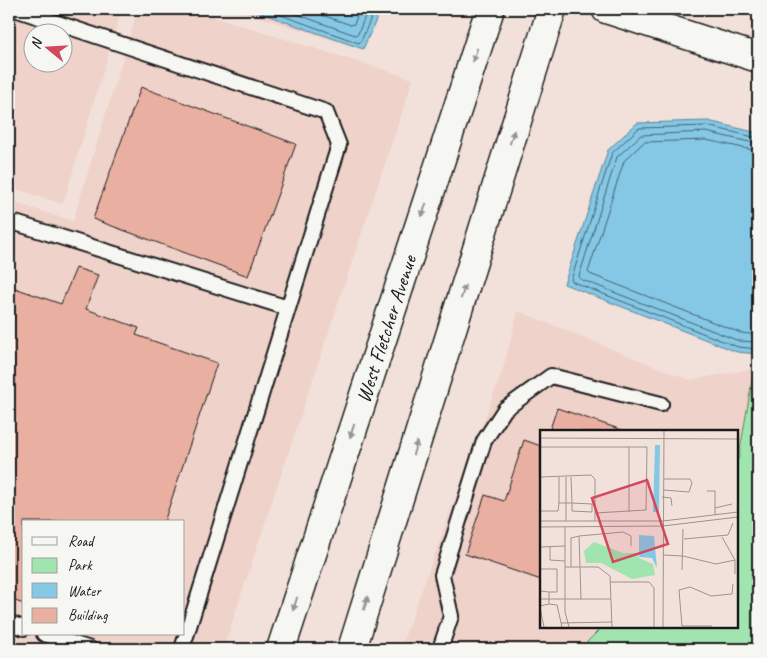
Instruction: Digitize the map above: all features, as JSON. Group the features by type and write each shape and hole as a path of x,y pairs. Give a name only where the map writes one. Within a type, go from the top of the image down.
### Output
{"main road":[{"name":"West Fletcher Avenue","path":"281,649 490,9"},
{"path":"352,649 552,9"},
{"path":"606,9 758,58"}],"lane":[{"path":"15,9 326,112 339,145 182,649"},
{"path":"9,221 288,308"},
{"path":"440,649 451,616 442,575 484,440 505,409 551,376 661,404"},
{"path":"9,623 22,627"},
{"path":"49,636 75,647 90,649"}],"shaded area":[{"path":"9,9 122,9 63,204 9,187"},
{"path":"138,9 189,9 413,79 223,649 9,649 9,201 73,221"},
{"path":"234,9 249,9 352,46"},
{"path":"518,311 689,380 754,369 739,456 737,461 737,430 540,430 540,628 601,628 580,649 400,649 504,366"}],"green space":[{"path":"758,368 758,649 580,649 601,628 737,628 737,461 754,369"}],"water":[{"path":"249,9 381,9 363,49"},
{"path":"708,121 758,133 758,354 737,352 564,284 608,150 637,123"}],"building":[{"path":"141,87 296,144 248,276 93,219"},
{"path":"76,268 98,275 86,309 139,328 136,335 217,363 165,520 22,520 22,603 9,599 9,286 61,304"},
{"path":"557,408 622,430 550,430"},
{"path":"524,440 540,446 540,580 465,554 485,495 504,501"}]}
